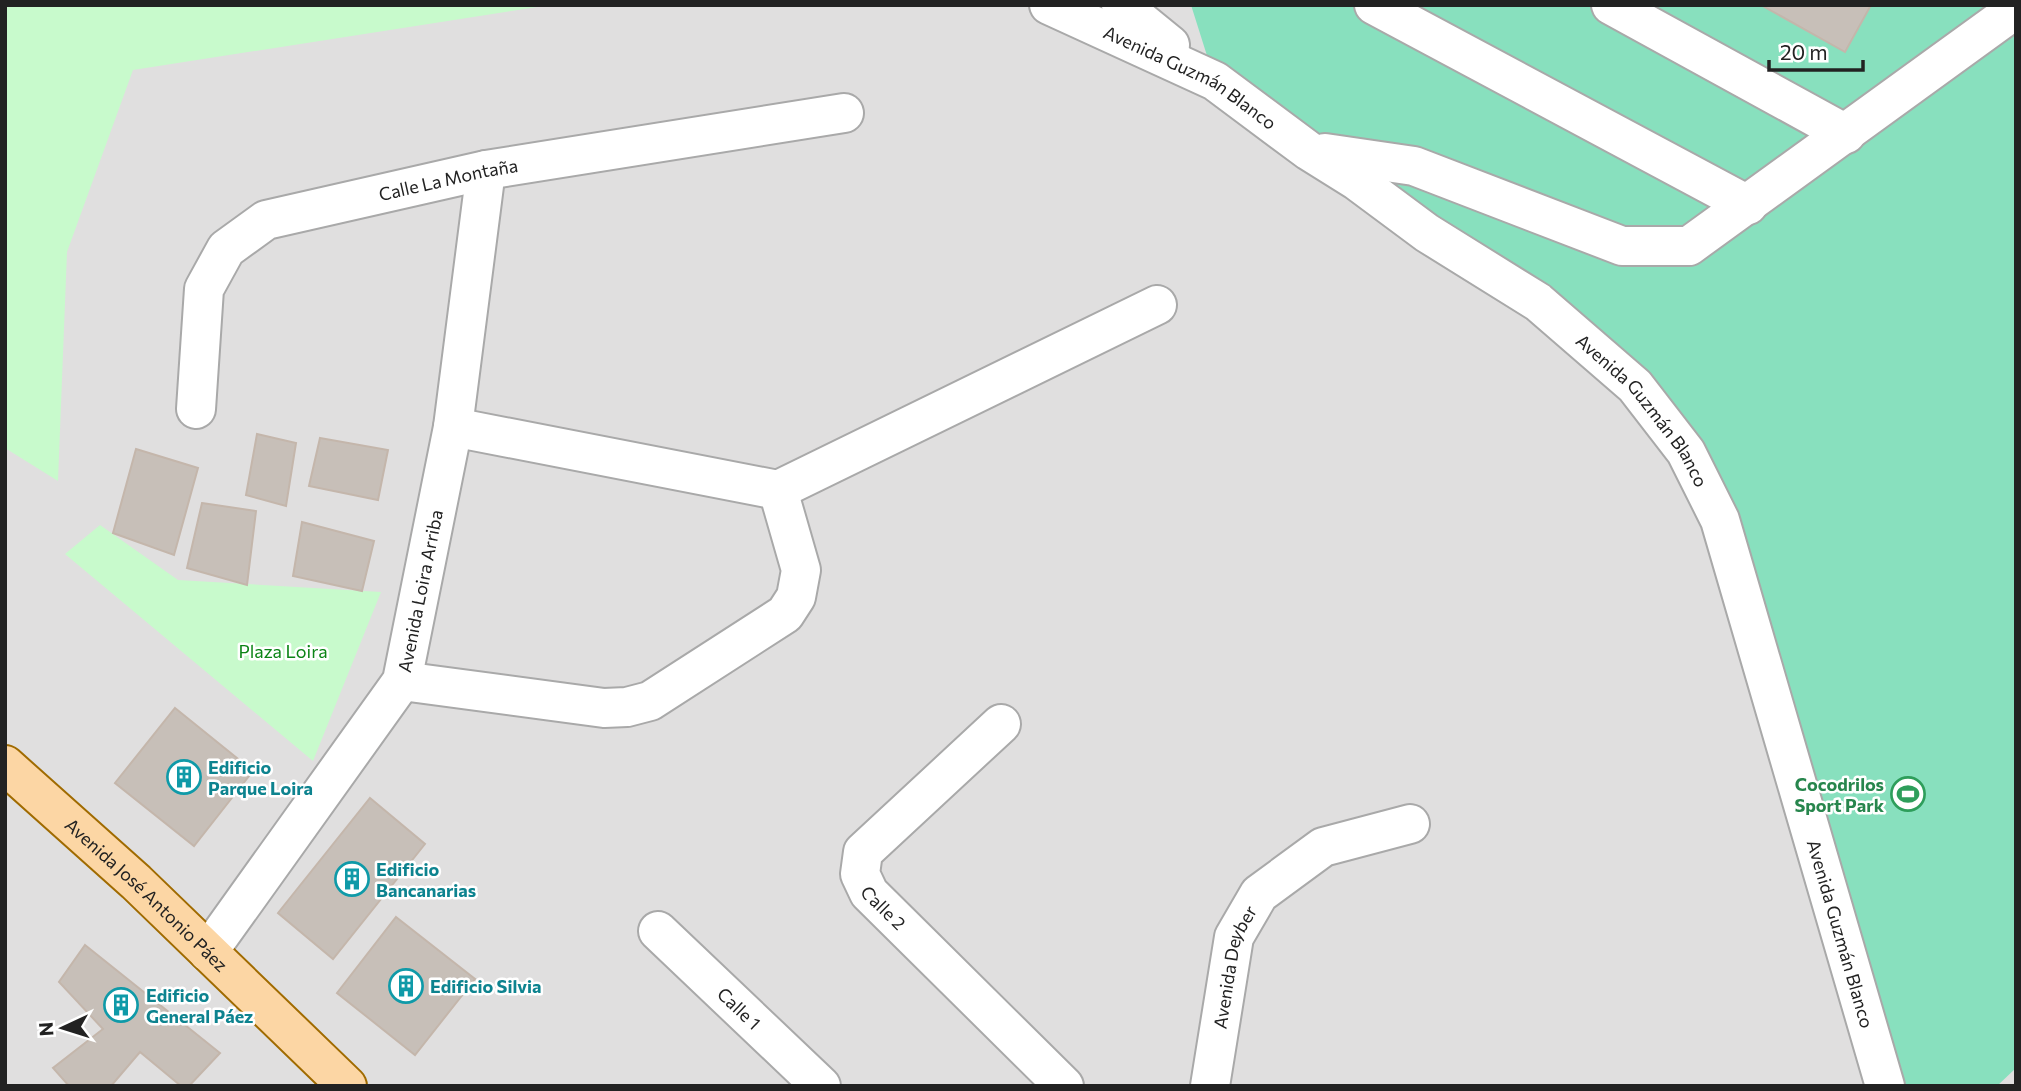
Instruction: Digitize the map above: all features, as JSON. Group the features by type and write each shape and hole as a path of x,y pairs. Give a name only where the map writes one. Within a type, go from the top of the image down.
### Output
{"main road":[{"name":"Avenida José Antonio Páez","path":"5,765 136,882 347,1086"}],"street":[{"name":"Avenida Guzmán Blanco","path":"1049,5 1215,81 1309,151 1357,181 1427,233 1538,302 1635,386 1686,452 1720,520 1885,1086"},
{"path":"1121,5 1215,81"},
{"path":"1374,5 1748,205"},
{"path":"1611,5 1846,134"},
{"path":"1309,151 1414,166 1622,246 1689,246 2016,9"},
{"name":"Calle La Montaña","path":"196,410 204,289 226,249 266,220 486,170 844,113"},
{"name":"Avenida Loira Arriba","path":"208,951 402,681 453,427 486,170"},
{"path":"453,427 778,490 1157,304"},
{"path":"402,681 604,708 627,707 650,701 785,614 796,597 801,570 778,490"},
{"name":"Calle 2","path":"1001,724 863,852 860,874 869,893 1064,1086"},
{"name":"Avenida Deyber","path":"1210,1086 1234,937 1259,894 1323,848 1410,824"},
{"name":"Calle 1","path":"658,931 821,1086"}],"shaded area":[{"path":"5,5 2016,5 2016,1086 5,1086"}],"green space":[{"path":"5,5 550,5 133,70 67,252 58,481 5,448"},
{"name":"Cocodrilos Sport Park","path":"1191,5 2016,5 2016,1068 1997,1086 1885,1086 1720,520 1650,406 1215,81"},
{"name":"Plaza Loira","path":"100,525 178,580 381,592 313,761 65,554"}],"building":[{"path":"1761,5 1871,5 1845,52"},
{"path":"257,434 296,443 286,506 246,495"},
{"path":"320,438 388,450 378,500 309,486"},
{"path":"136,449 198,468 174,555 113,533"},
{"path":"202,503 256,511 247,585 187,568"},
{"path":"302,522 374,541 362,591 293,576"},
{"name":"Edificio Parque Loira","path":"175,708 253,771 194,846 115,783"},
{"name":"Edificio Bancanarias","path":"370,798 425,844 333,959 278,913"},
{"name":"Edificio Silvia","path":"396,917 475,979 415,1055 337,993"},
{"name":"Edificio General Páez","path":"85,945 220,1053 189,1086 181,1086 140,1052 111,1086 69,1086 53,1068 103,1029 59,982"}],"place":[{"name":"Edificio Parque Loira","path":"184,777"},
{"name":"Cocodrilos Sport Park","path":"1908,794"},
{"name":"Edificio Bancanarias","path":"352,879"},
{"name":"Edificio Silvia","path":"406,986"},
{"name":"Edificio General Páez","path":"121,1005"}]}
